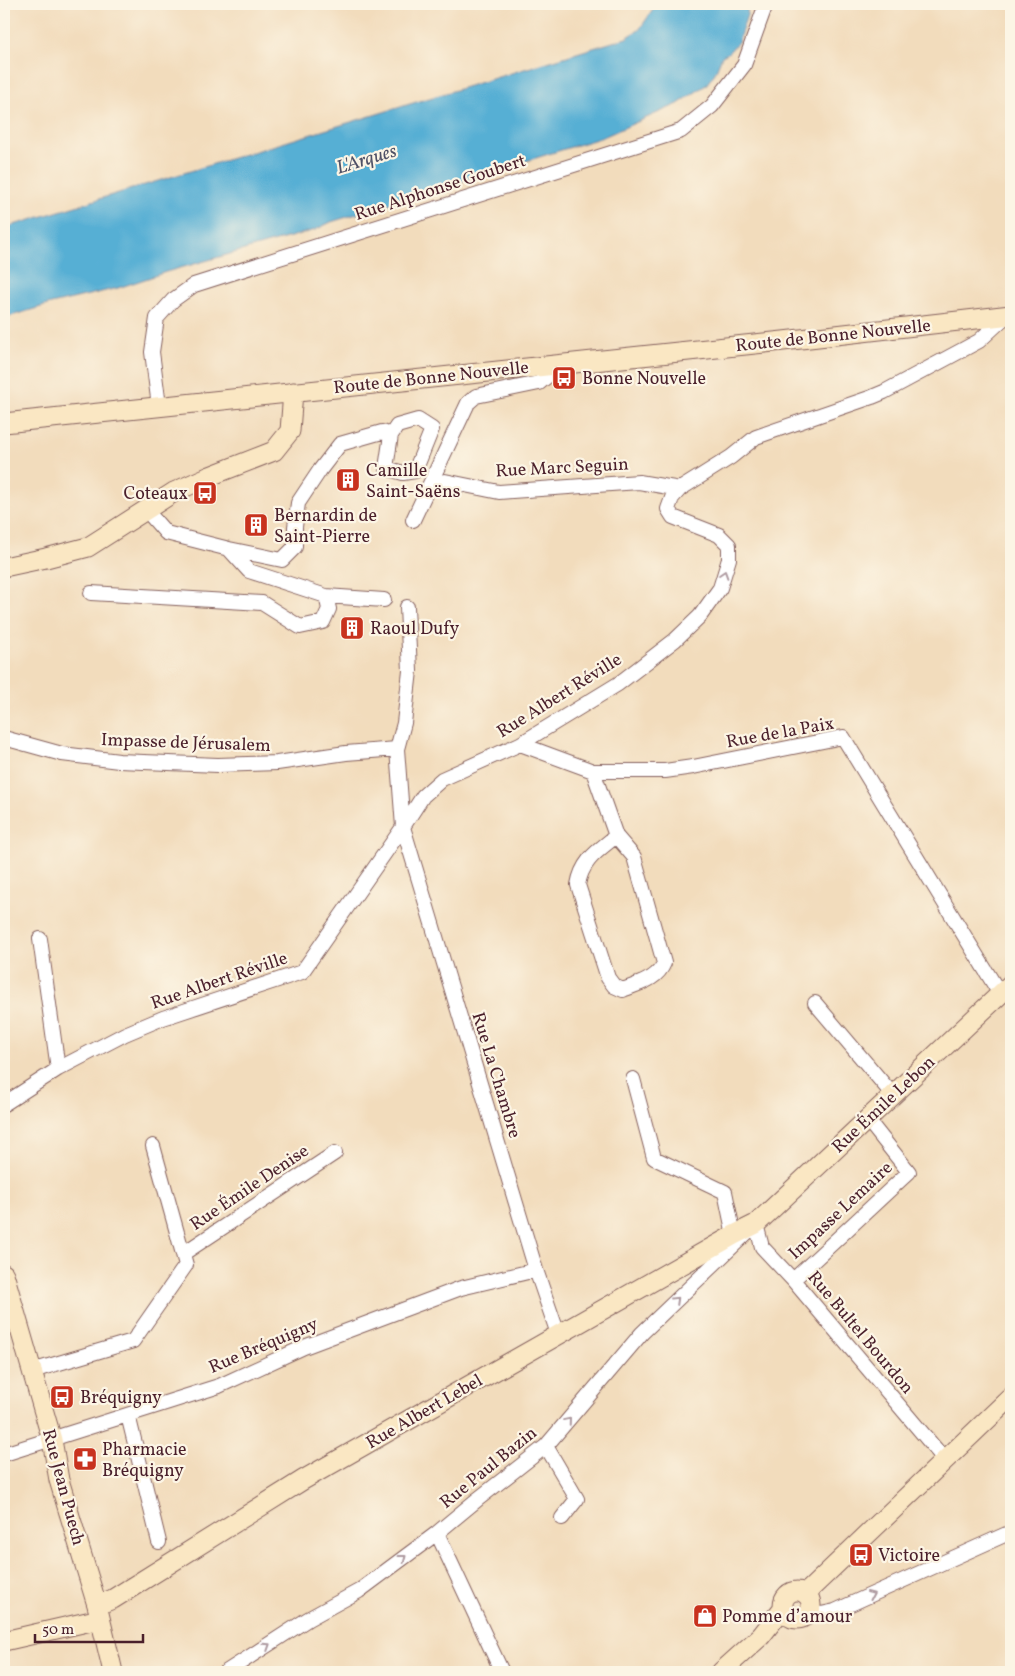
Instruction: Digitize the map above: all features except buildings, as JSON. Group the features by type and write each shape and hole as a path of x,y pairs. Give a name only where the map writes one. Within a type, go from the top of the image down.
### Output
{"street":[{"name":"Rue Alphonse Goubert","path":"159,406 152,352 157,318 173,300 194,285 682,131 712,106 744,65 766,4"},
{"name":"Route de Bonne Nouvelle","path":"4,423 792,340 1009,315"},
{"name":"Rue Albert Réville","path":"4,1104 58,1069 126,1034 163,1018 302,972 403,827 422,796 442,779 520,744 618,684 675,640 700,616 720,588 729,560 729,546 719,535 673,517 668,509 672,498 680,489 731,457 756,437 884,392 979,341 1009,315"},
{"path":"413,520 468,403 476,396 538,383 563,363"},
{"path":"4,567 88,547 174,492 274,451 290,431 293,392"},
{"path":"146,510 166,533 282,560 295,548 298,503 340,444 382,432 391,435"},
{"name":"Rue Marc Seguin","path":"445,481 498,492 638,482 680,489"},
{"path":"229,548 250,571 326,596 384,600"},
{"path":"91,593 262,603 300,626 323,622 329,609 326,596"},
{"name":"Rue La Chambre","path":"407,607 410,671 404,723 398,749 403,827 536,1270 558,1334"},
{"name":"Rue de la Paix","path":"520,744 593,771 665,770 693,767 843,737 1006,989"},
{"name":"Impasse de Jérusalem","path":"4,738 62,754 119,762 218,765 276,764 346,753 398,749"},
{"path":"593,771 616,836 634,858 664,963 661,970 652,978 623,990 614,986 608,978 578,885 583,867 590,857 616,836"},
{"path":"40,939 58,1069"},
{"name":"Rue Émile Lebon","path":"756,1224 1006,989"},
{"path":"815,1004 893,1095"},
{"path":"634,1079 654,1158 725,1192 734,1235"},
{"name":"Impasse Lemaire","path":"793,1280 909,1172 867,1119"},
{"path":"32,1371 133,1341 186,1265 153,1146"},
{"name":"Rue Émile Denise","path":"184,1253 335,1153"},
{"name":"Rue Albert Lebel","path":"4,1641 98,1612 113,1599 304,1480 558,1334 756,1224"},
{"name":"Rue Bultel Bourdon","path":"756,1224 762,1247 793,1280 945,1460"},
{"name":"Rue Paul Bazin","path":"226,1672 308,1618 359,1591 437,1533 546,1446 642,1332 756,1224"},
{"name":"Rue Bréquigny","path":"4,1454 219,1386 304,1347 461,1288 536,1270"},
{"name":"Rue Jean Puech","path":"4,1274 52,1440 59,1480 98,1612 113,1672"},
{"path":"721,1672 761,1636 797,1608 1011,1397"},
{"path":"128,1415 159,1542"},
{"path":"546,1446 577,1499 562,1518"},
{"path":"797,1608 821,1614 835,1611 1011,1532"},
{"path":"437,1533 502,1672"}],"water":[{"name":"L'Arques","path":"657,4 748,4 747,15 738,42 728,53 722,56 715,73 706,85 678,104 603,137 331,222 315,230 166,272 118,288 51,304 4,318 4,228 626,38 639,30"}],"place":[{"name":"Bonne Nouvelle","path":"564,378"},
{"name":"Camille Saint-Saëns","path":"348,480"},
{"name":"Coteaux","path":"205,493"},
{"name":"Bernardin de Saint-Pierre","path":"256,525"},
{"name":"Raoul Dufy","path":"352,628"},
{"name":"Bréquigny","path":"62,1397"},
{"name":"Pharmacie Bréquigny","path":"85,1459"},
{"name":"Victoire","path":"861,1555"},
{"name":"Pomme d’amour","path":"705,1616"}]}
